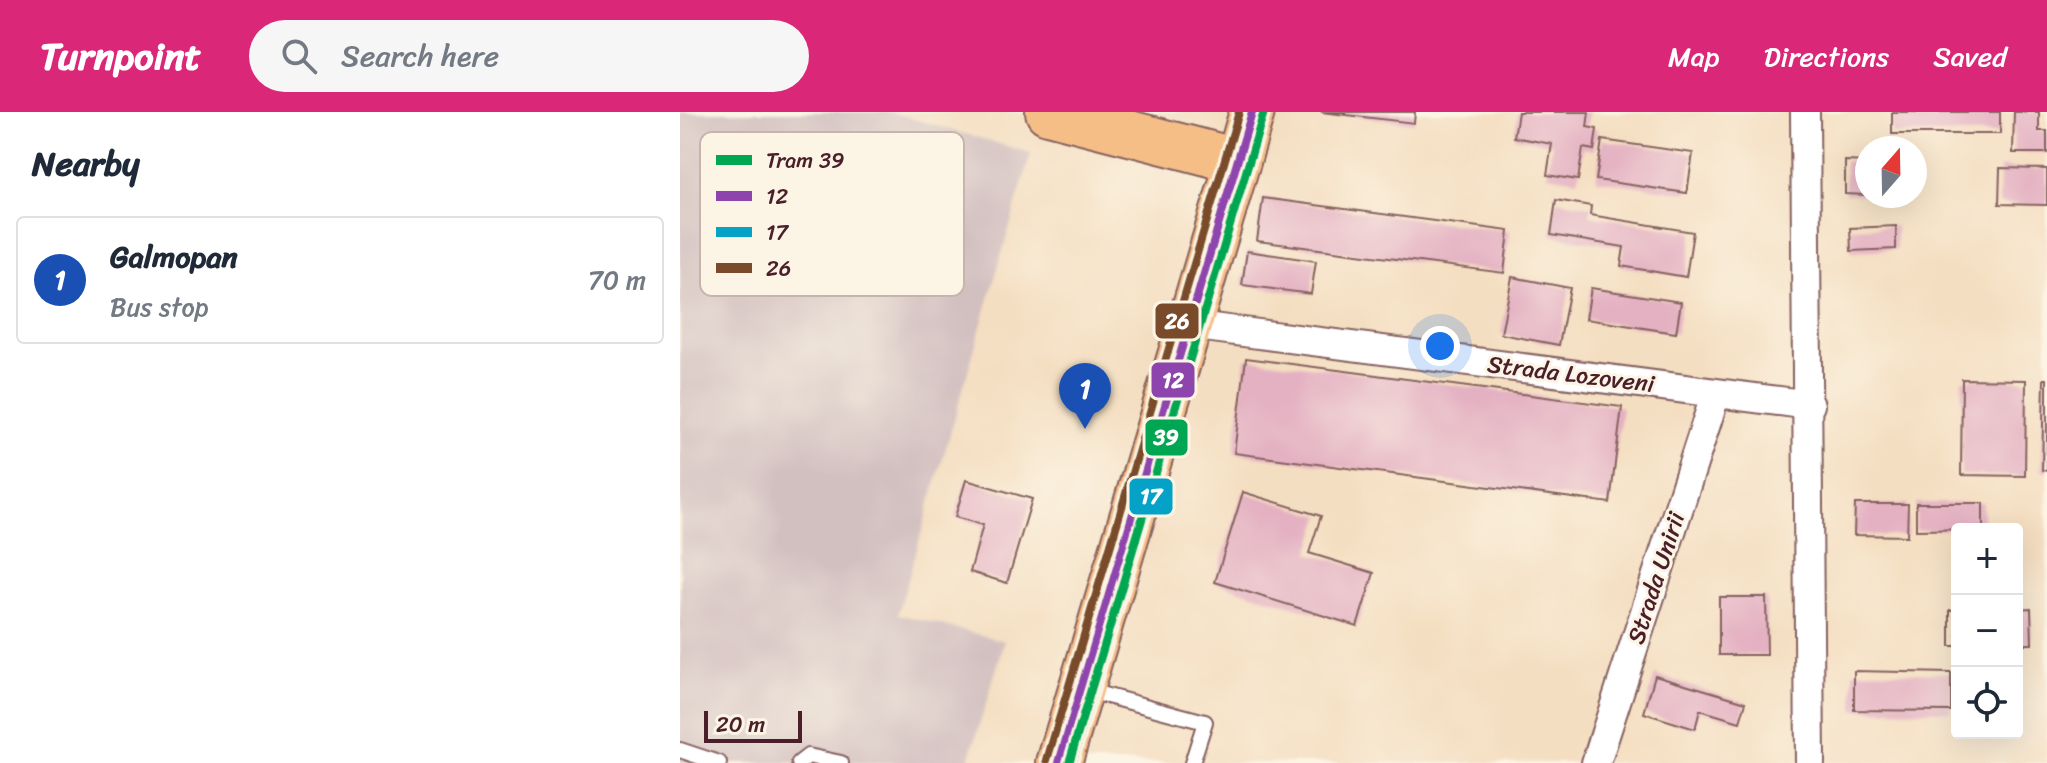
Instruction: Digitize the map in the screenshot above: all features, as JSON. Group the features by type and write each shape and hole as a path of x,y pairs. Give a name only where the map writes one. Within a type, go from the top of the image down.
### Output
{"main road":[{"path":"1048,112 1113,120 1238,161"},
{"path":"1059,763 1252,112"}],"street":[{"path":"1805,112 1810,405 1810,763"},
{"name":"Strada Lozoveni","path":"1189,325 1810,405"},
{"name":"Strada Unirii","path":"1596,763 1716,393"}],"lane":[{"path":"1081,689 1205,722 1192,763"},
{"path":"680,750 719,763"},
{"path":"799,763 808,756 841,763"}],"shaded area":[{"path":"680,112 890,112 959,132 700,132 700,296 964,296 964,134 1031,153 898,614 1005,641 968,763 680,763"}],"building":[{"path":"1321,112 1415,112 1414,123"},
{"path":"1518,112 1589,112 1587,127 1597,129 1594,150 1583,148 1578,180 1547,175 1552,144 1514,137"},
{"path":"1892,112 2000,112 2000,134 1892,134"},
{"path":"2014,112 2039,112 2039,131 2047,131 2047,153 2013,153"},
{"path":"1602,140 1693,153 1687,193 1596,180"},
{"path":"1845,161 1855,161 1855,194 1845,194"},
{"path":"2000,168 2047,169 2047,205 1999,204"},
{"path":"1263,198 1509,231 1504,273 1257,241"},
{"path":"1556,200 1591,206 1590,215 1693,232 1686,277 1621,266 1624,247 1551,235"},
{"path":"1896,226 1896,249 1851,251 1850,228"},
{"path":"1247,251 1316,261 1311,294 1242,285"},
{"path":"1512,277 1570,288 1559,345 1501,334"},
{"path":"1591,288 1681,302 1676,333 1586,319"},
{"path":"1246,358 1622,407 1610,503 1234,453"},
{"path":"1962,379 2026,380 2025,476 1961,475"},
{"path":"2044,379 2047,379 2047,471 2042,470"},
{"path":"966,480 1032,499 1007,583 970,572 983,525 955,517"},
{"path":"1243,492 1321,516 1309,553 1374,573 1357,626 1215,582"},
{"path":"1916,503 1983,503 1983,523 1951,523 1951,529 1916,530"},
{"path":"1855,504 1908,504 1907,536 1854,535"},
{"path":"1719,597 1766,597 1767,655 1719,655"},
{"path":"2031,608 2032,644 2023,644 2023,609"},
{"path":"1854,671 1951,673 1951,711 1854,710"},
{"path":"1655,675 1746,702 1740,722 1700,710 1695,729 1644,713"}],"tram line":[{"name":"39","path":"1069,763 1264,112"}],"transit line":[{"name":"26","path":"1047,760 1239,112"},
{"name":"12","path":"1059,763 1252,112"},
{"name":"17","path":"1072,763 1264,115"}],"place":[{"name":"Galmopan","path":"1085,429"}]}
